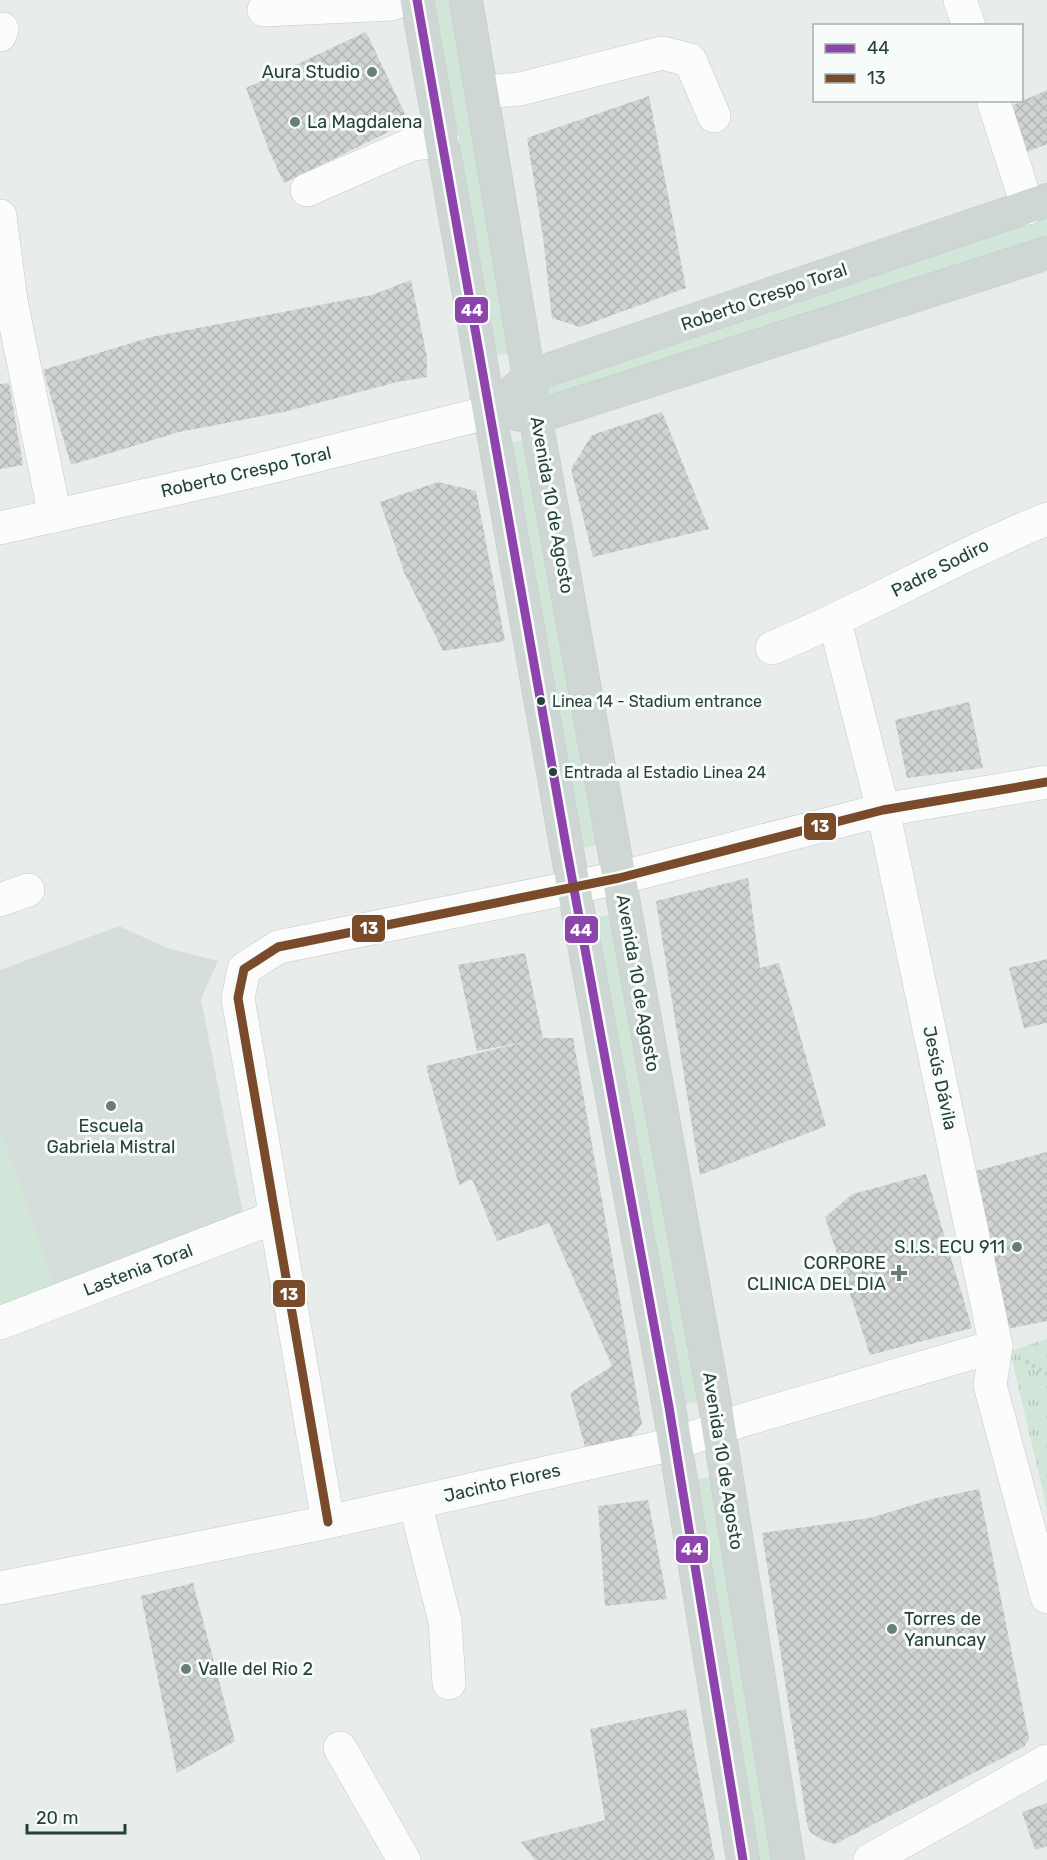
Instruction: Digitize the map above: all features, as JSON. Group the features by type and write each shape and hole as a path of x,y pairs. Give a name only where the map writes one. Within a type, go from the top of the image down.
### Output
{"main road":[{"path":"417,0 674,1444 743,1860"},
{"name":"Avenida 10 de Agosto","path":"466,0 536,417 718,1428 788,1860"},
{"name":"Roberto Crespo Toral","path":"490,411 530,376 1038,204"},
{"name":"Roberto Crespo Toral","path":"490,411 536,417 1047,253"}],"street":[{"path":"264,10 392,4 401,0"},
{"path":"960,0 968,24"},
{"path":"482,92 520,89 662,53 690,60 714,116"},
{"path":"994,102 1038,204"},
{"path":"307,190 412,144 443,141"},
{"path":"0,216 11,301 55,516"},
{"name":"Roberto Crespo Toral","path":"0,528 269,468 490,411"},
{"name":"Padre Sodiro","path":"772,648 835,622 982,545 1047,519"},
{"path":"835,622 883,810"},
{"path":"328,1522 238,998 244,969 278,947 619,878 883,810 1047,782"},
{"name":"Jesús Dávila","path":"883,810 996,1346"},
{"name":"Lastenia Toral","path":"0,1323 275,1217"},
{"path":"996,1346 990,1384 1047,1597"},
{"name":"Jacinto Flores","path":"0,1588 328,1522 674,1444 718,1428 996,1346"},
{"path":"415,1503 445,1621 449,1683"},
{"path":"340,1748 397,1858"},
{"path":"870,1860 1047,1761"}],"shaded area":[{"name":"Escuela Gabriela Mistral","path":"119,926 167,948 218,961 201,999 243,1214 0,1310 0,970"}],"green space":[{"path":"418,0 466,0 527,350 481,358"},
{"path":"1047,200 1047,253 536,417 531,376"},
{"path":"539,437 612,843 567,851 495,445"},
{"path":"625,912 714,1399 669,1407 580,920"},
{"path":"0,1130 58,1294 0,1315"},
{"path":"1047,1339 1047,1509 1010,1351"},
{"path":"725,1474 788,1860 743,1860 681,1482"}],"building":[{"name":"La Magdalena","path":"366,32 409,122 284,183 270,153 246,88"},
{"path":"1047,90 1047,144 1022,154 1009,107"},
{"path":"649,96 686,288 580,327 552,318 543,237 527,138"},
{"path":"411,280 427,357 427,377 397,382 288,411 179,432 71,465 43,370 151,337 372,295"},
{"path":"9,383 23,465 0,469 0,384"},
{"path":"662,412 709,529 593,557 571,469 592,435"},
{"path":"438,482 476,491 505,641 443,651 404,572 380,502"},
{"path":"969,702 983,768 907,778 895,720"},
{"path":"748,878 760,968 779,963 826,1126 700,1175 656,901"},
{"path":"525,953 543,1038 573,1038 642,1424 628,1440 586,1450 570,1393 612,1366 549,1223 497,1241 472,1179 459,1185 426,1066 524,1042 477,1051 458,965"},
{"path":"1047,959 1047,1023 1024,1028 1009,968"},
{"name":"S.I.S. ECU 911","path":"1047,1152 1047,1321 1002,1330 972,1172"},
{"name":"CORPORE CLINICA DEL DIA","path":"926,1174 972,1328 870,1355 825,1217 853,1194"},
{"name":"Torres de Yanuncay","path":"979,1489 1029,1739 1024,1747 835,1844 822,1840 810,1832 807,1824 762,1533 870,1518 932,1499"},
{"path":"648,1500 667,1599 605,1606 598,1506"},
{"name":"Valle del Rio 2","path":"193,1583 235,1741 177,1773 141,1596"},
{"path":"686,1709 715,1860 535,1860 521,1842 605,1820 590,1729"},
{"path":"1047,1803 1047,1846 1035,1850 1022,1812"}],"transit line":[{"name":"44","path":"417,0 567,851 669,1407 743,1860"},
{"name":"13","path":"328,1522 238,998 244,969 278,947 619,878 883,810 1047,782"}],"place":[{"name":"Aura Studio","path":"372,72"},
{"name":"La Magdalena","path":"295,122"},
{"name":"Linea 14 - Stadium entrance","path":"541,701"},
{"name":"Entrada al Estadio Linea 24","path":"553,772"},
{"name":"Escuela Gabriela Mistral","path":"111,1106"},
{"name":"S.I.S. ECU 911","path":"1017,1247"},
{"name":"CORPORE CLINICA DEL DIA","path":"899,1273"},
{"name":"Torres de Yanuncay","path":"892,1629"},
{"name":"Valle del Rio 2","path":"186,1669"}]}
